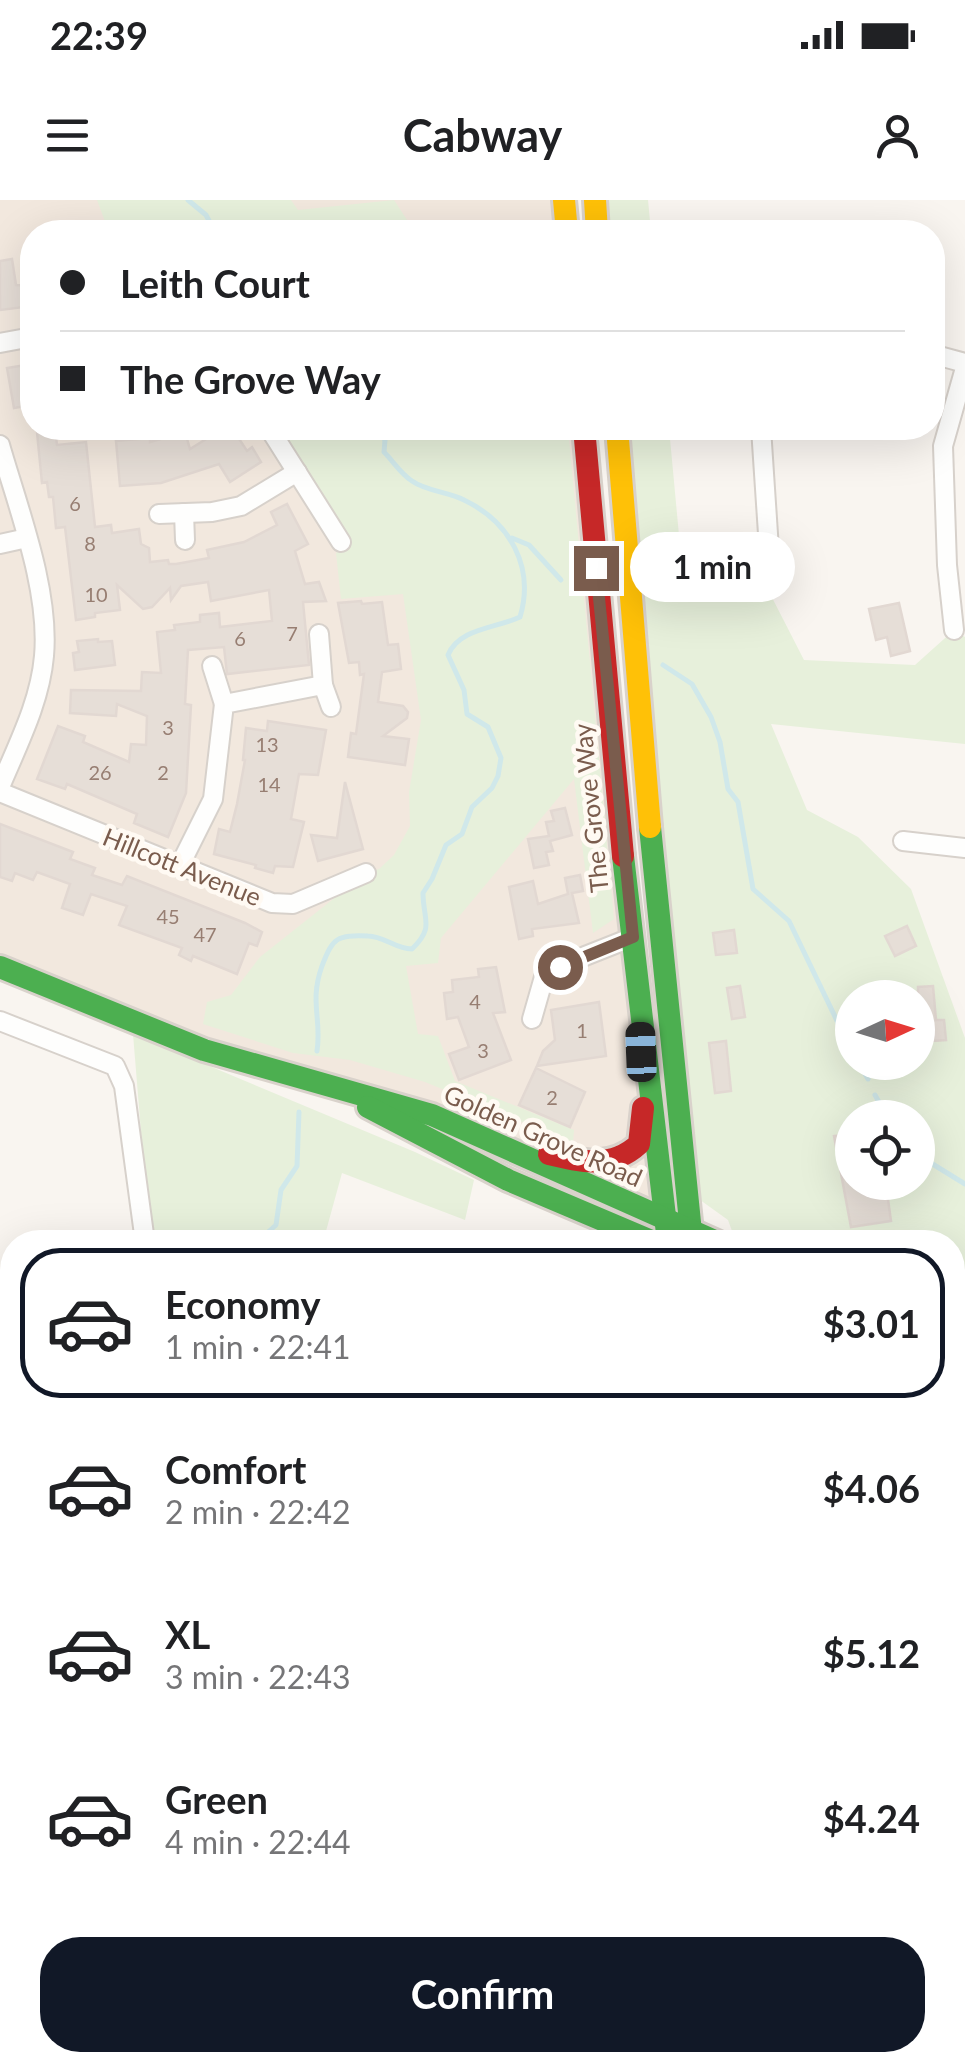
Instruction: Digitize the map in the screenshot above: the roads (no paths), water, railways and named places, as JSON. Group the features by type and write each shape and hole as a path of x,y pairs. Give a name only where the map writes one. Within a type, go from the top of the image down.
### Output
{"main road":[{"name":"The Grove Way","path":"585,440 618,816 667,1230"},
{"path":"617,440 651,844 690,1230"},
{"name":"Golden Grove Road","path":"0,967 204,1050 432,1115 488,1138 663,1230"},
{"path":"488,1138 596,1163 613,1162 635,1150 643,1128 640,995"},
{"name":"Golden Grove Road","path":"344,1093 427,1142 617,1230"}],"street":[{"path":"945,439 965,365"},
{"path":"277,440 341,542"},
{"path":"761,440 769,549"},
{"path":"945,440 946,565 954,630"},
{"path":"0,445 40,599 44,654 35,704 0,789"},
{"path":"160,514 241,506 297,472"},
{"path":"184,513 185,540"},
{"path":"0,544 27,538"},
{"path":"320,634 323,684 330,707"},
{"path":"179,867 213,799 224,704 212,666"},
{"path":"224,704 323,684"},
{"name":"Hillcott Avenue","path":"0,789 179,867 282,904 303,900 366,873"},
{"path":"903,841 965,848"},
{"path":"532,1020 544,977 633,937"},
{"path":"524,966 544,977"},
{"path":"0,1021 115,1066 124,1086 144,1230"}],"waterway":[{"path":"188,200 209,220"},
{"path":"317,1051 316,990 329,949 343,937 358,936 412,949 426,929 423,893 446,845 462,834 472,807 492,788 498,776 501,758 488,727 467,714 464,690 448,655 453,646 470,634 520,617 524,599 521,564 506,534 480,509 408,478 384,452 385,440"},
{"path":"512,538 529,545 561,580"},
{"path":"663,665 692,684 711,717 720,742 728,789 738,802 753,889 789,921 835,1017"},
{"path":"875,1095 878,1100"},
{"path":"270,1230 276,1225 281,1190 297,1166 299,1112"},
{"path":"935,1165 965,1184"}]}
